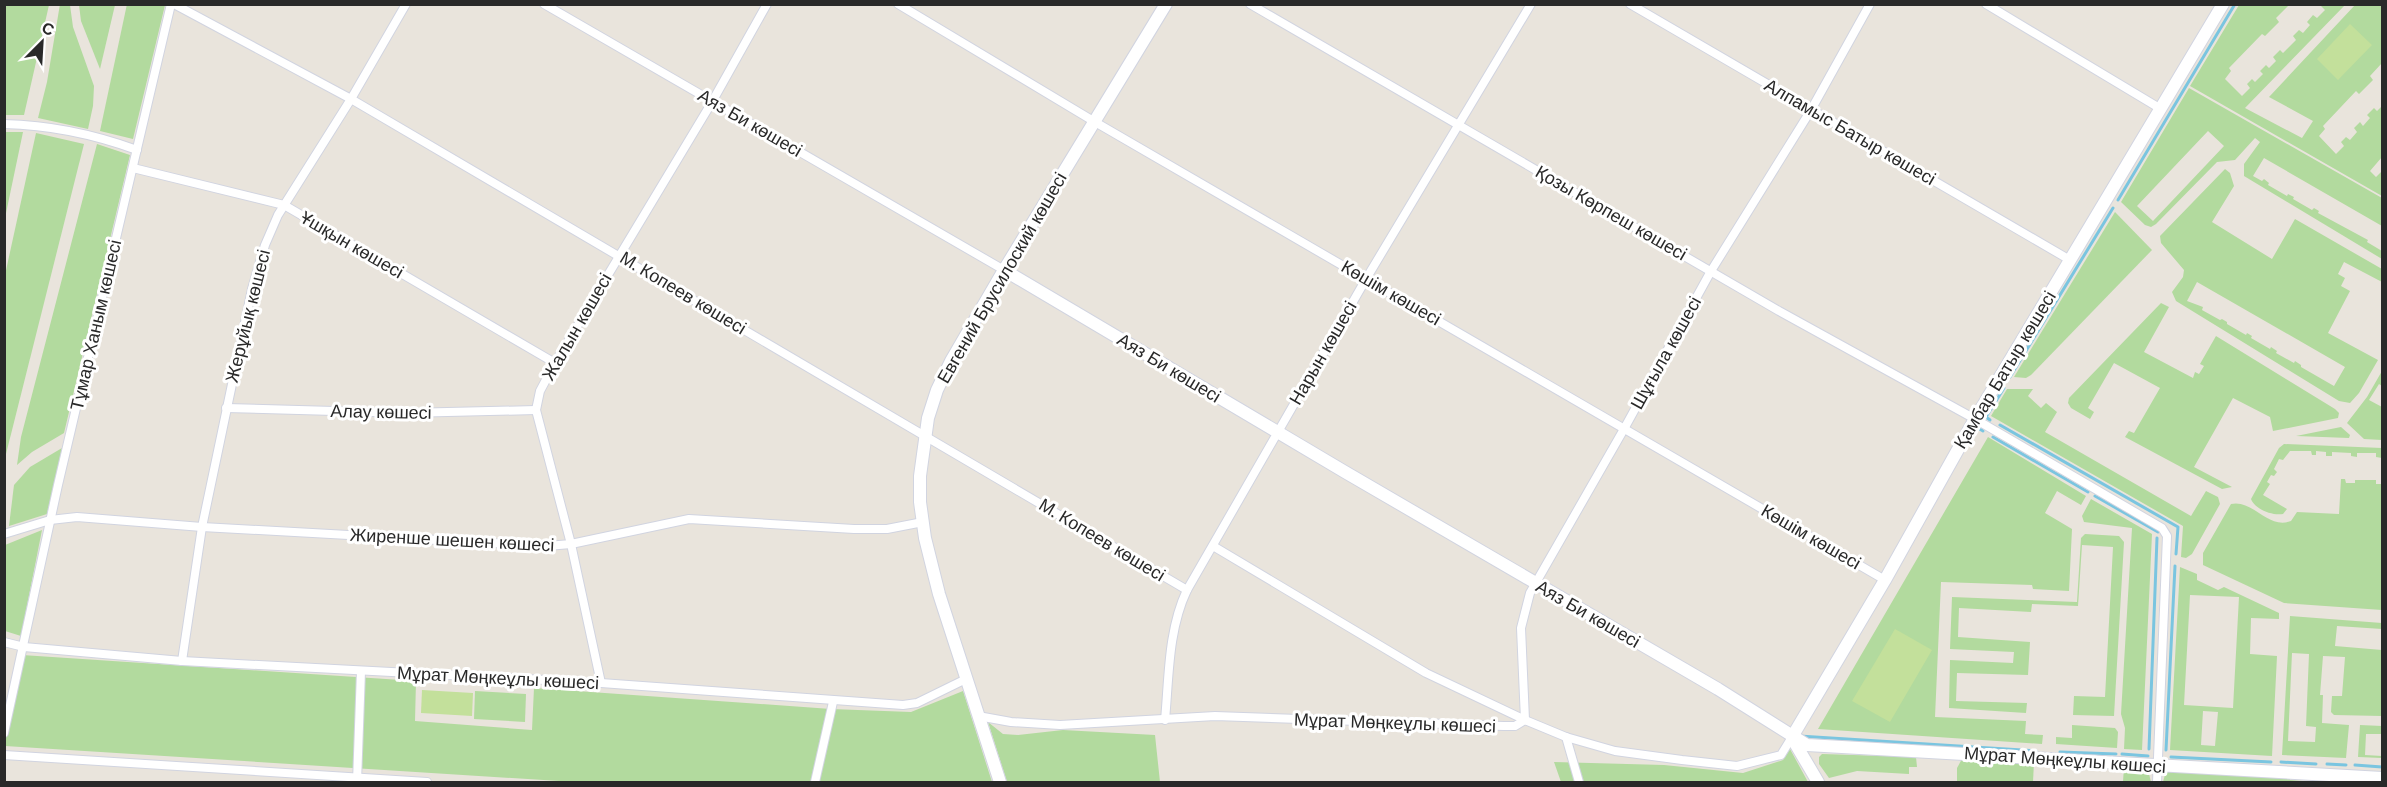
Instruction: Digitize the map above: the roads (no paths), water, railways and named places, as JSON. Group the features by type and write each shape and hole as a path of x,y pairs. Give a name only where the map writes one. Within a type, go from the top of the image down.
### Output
{"main road":[{"name":"Евгений Брусилоский көшесі","path":"1000,783 939,594 923,522 920,476 927,418 942,381 1004,270 1166,4"},
{"name":"Қамбар Батыр көшесі","path":"1792,737 1885,580 1975,419 2223,4"},
{"name":"Аяз Би көшесі","path":"1004,270 1278,433 1718,689 1792,737"},
{"name":"Мұрат Мөңкеұлы көшесі","path":"1792,737 1807,746 2038,757 2382,778"},
{"path":"1792,737 1818,783"},
{"path":"1805,760 1809,752 1819,746"}],"street":[{"name":"М. Копеев көшесі","path":"172,4 351,99 1187,590"},
{"name":"Тұмар Ханым көшесі","path":"4,733 50,520 172,4"},
{"name":"Жерұйық көшесі","path":"182,661 202,527 254,280 265,245 284,205 351,99 406,4"},
{"name":"Аяз Би көшесі","path":"544,4 1004,270"},
{"name":"Жалын көшесі","path":"536,410 540,391 555,363 712,102 767,4"},
{"name":"Көшім көшесі","path":"898,4 1095,122 1885,580"},
{"name":"Қозы Көрпеш көшесі","path":"1250,4 1711,271 1975,419 2165,532 2158,766"},
{"name":"Нарын көшесі","path":"1165,720 1174,630 1180,605 1187,590 1366,279 1531,4"},
{"name":"Алпамыс Батыр көшесі","path":"1630,4 2070,260"},
{"name":"Шұғыла көшесі","path":"1525,720 1521,628 1534,583 1624,429 1711,271 1811,110 1870,4"},
{"path":"1986,4 2161,108"},
{"path":"4,124 31,124 92,137 137,150"},
{"name":"Ұшқын көшесі","path":"133,168 284,205 555,363"},
{"name":"Алау көшесі","path":"226,408 406,414 536,410"},
{"path":"536,410 571,544 601,683"},
{"name":"Жиренше шешен көшесі","path":"4,534 50,520 77,517 202,527 547,546 571,544 689,519 854,529 902,527 923,522"},
{"path":"1213,546 1426,673 1525,720 1566,736 1615,751 1737,766 1781,755 1792,737"},
{"name":"Мұрат Мөңкеұлы көшесі","path":"4,642 24,647 182,661 601,683 833,702 910,705 966,679"},
{"path":"357,781 361,671"},
{"path":"815,783 833,702"},
{"name":"Мұрат Мөңкеұлы көшесі","path":"978,716 1011,722 1060,725 1215,716 1504,726 1515,726 1525,720"},
{"path":"1566,736 1579,783"},
{"path":"4,754 357,781 427,783"},
{"path":"2157,783 2158,766"}],"waterway":[{"path":"2118,200 2235,4"},
{"path":"2010,377 2113,208"},
{"path":"1990,420 1986,417 2004,388"},
{"path":"2000,425 2178,527 2176,554"},
{"path":"1978,428 1983,431"},
{"path":"1993,437 2088,492"},
{"path":"2095,496 2158,532"},
{"path":"2149,749 2157,538"},
{"path":"2166,750 2175,566"},
{"path":"1799,736 2036,751"},
{"path":"2060,752 2116,754"},
{"path":"2122,754 2148,756"},
{"path":"2171,757 2271,762"},
{"path":"2281,762 2316,764"},
{"path":"2327,764 2346,765"},
{"path":"2355,765 2382,767"}]}
